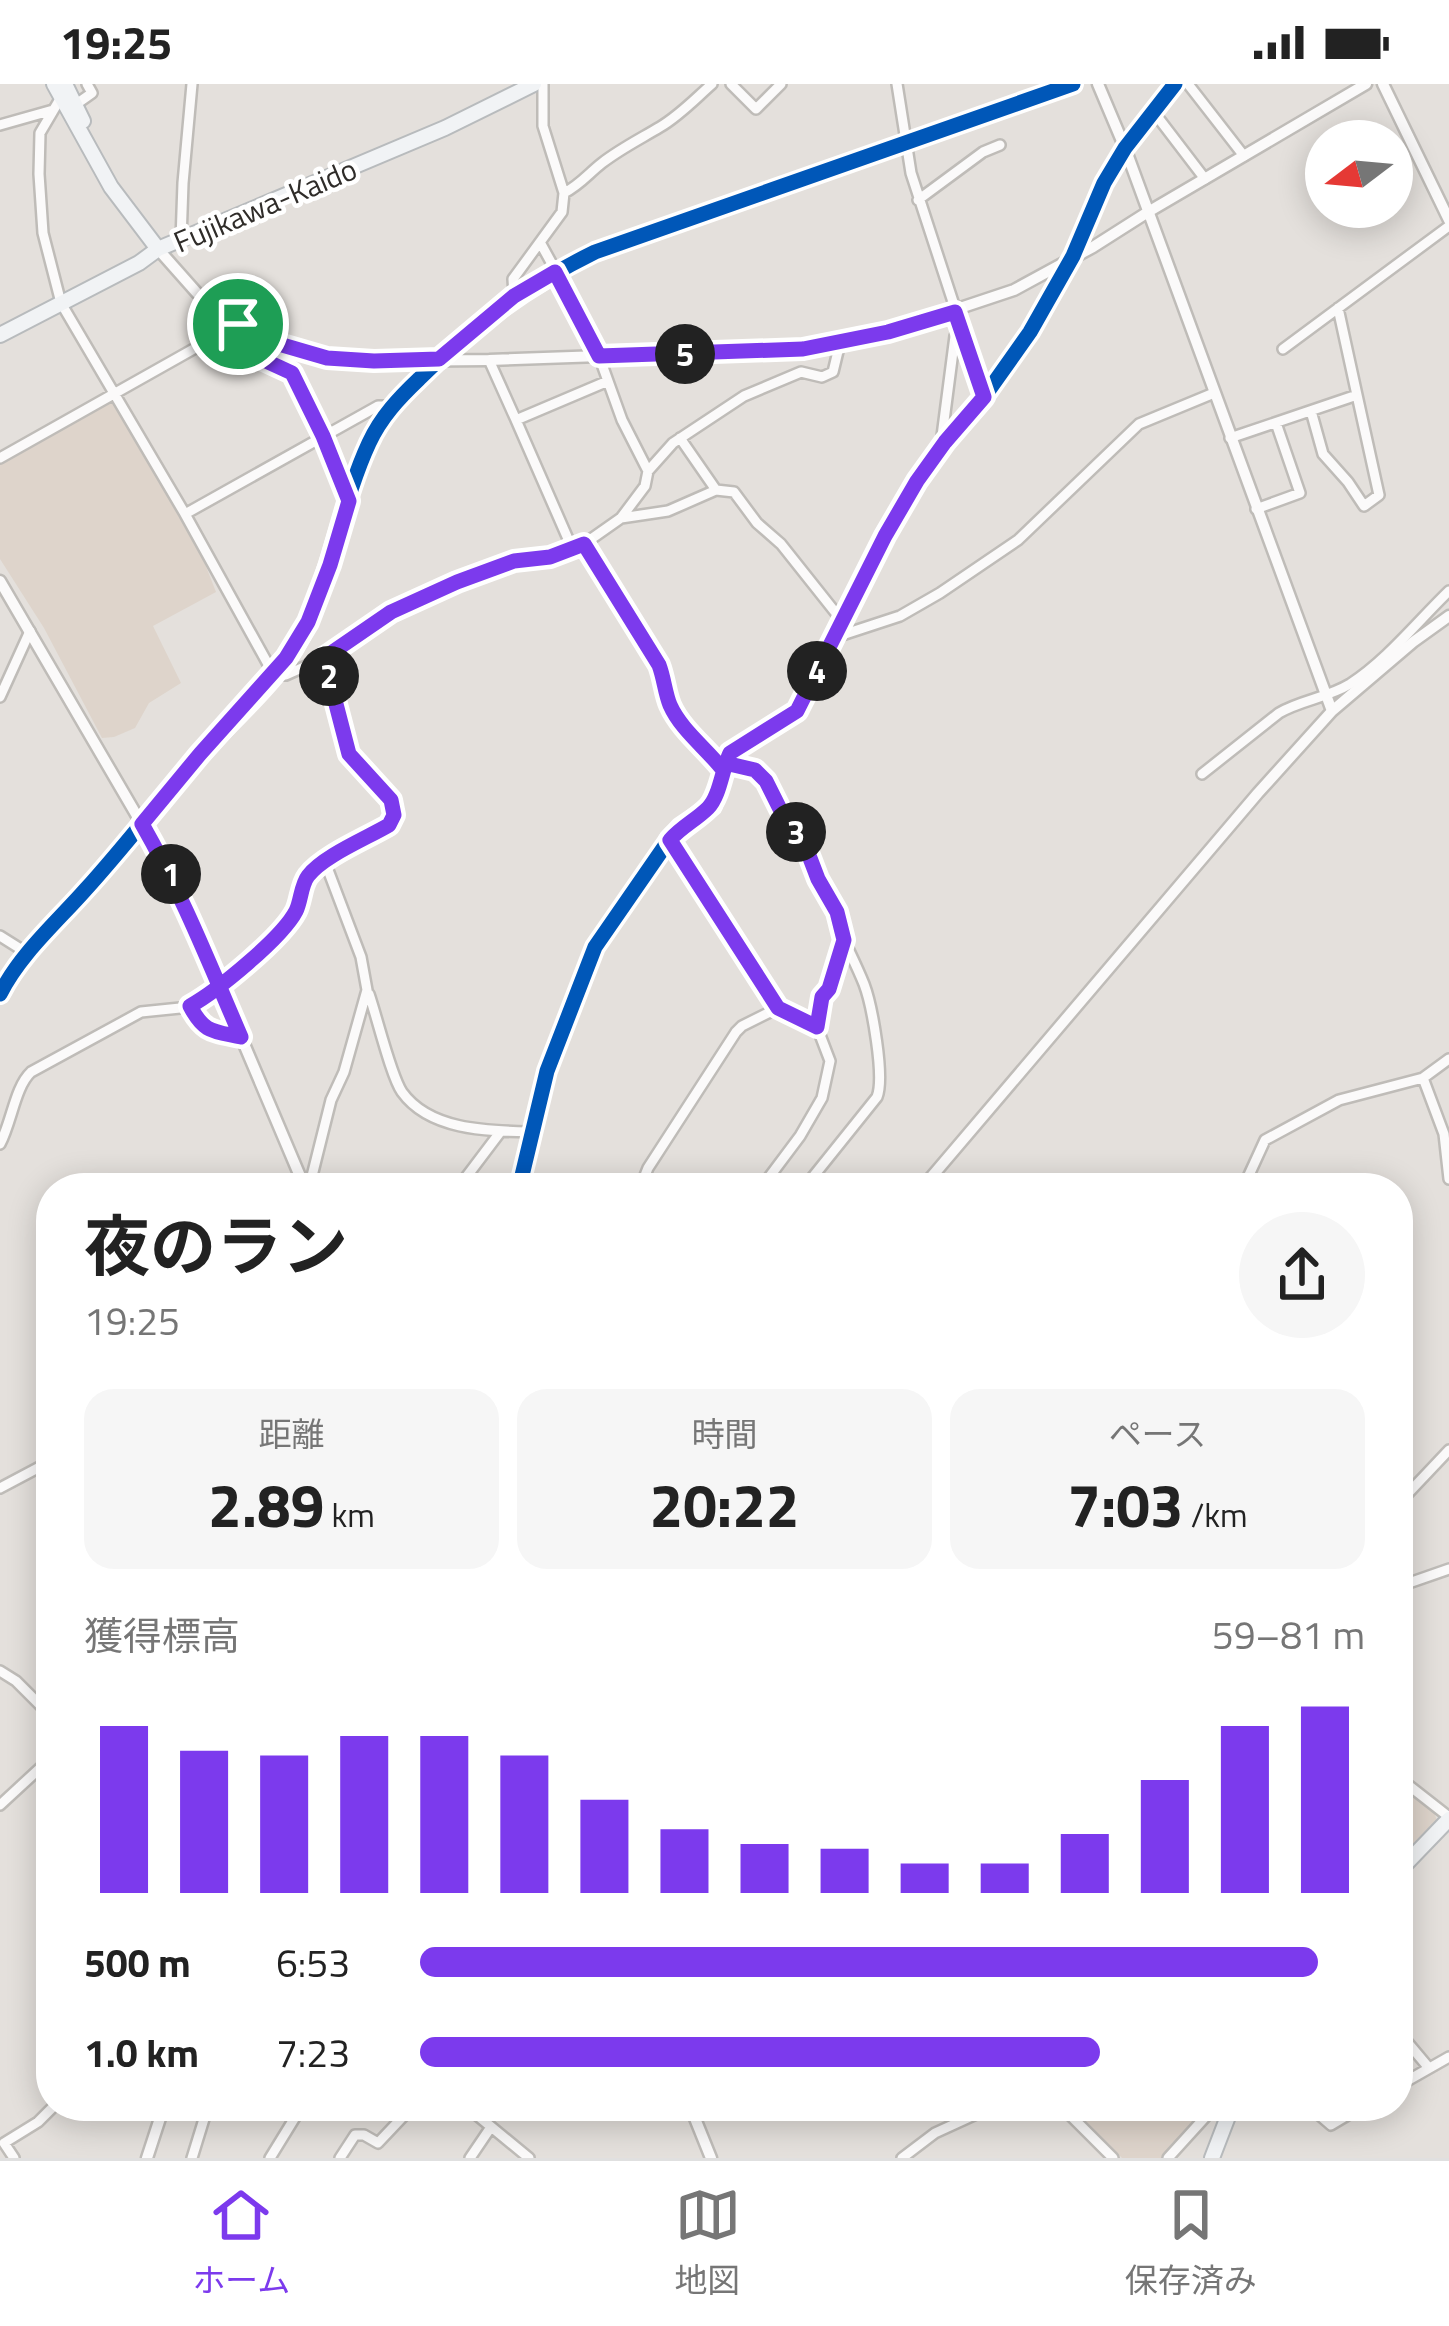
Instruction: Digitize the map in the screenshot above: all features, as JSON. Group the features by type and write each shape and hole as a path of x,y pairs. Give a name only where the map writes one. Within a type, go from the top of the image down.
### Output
{"main road":[{"name":"Fujikawa-Kaido","path":"0,334 158,250 538,84"},
{"path":"61,96 111,188 158,250"},
{"path":"1413,1856 1449,1818"},
{"path":"1212,2158 1226,2121"}],"street":[{"path":"0,125 61,96 92,94 87,84"},
{"path":"181,241 193,84"},
{"path":"514,296 513,279 562,212 564,193 543,125 538,84"},
{"path":"564,193 682,112 712,84"},
{"path":"731,84 756,109 781,84"},
{"path":"899,84 905,143 919,200 984,397"},
{"path":"0,994 27,952 274,675 308,622 368,444 392,406 439,359 514,296 596,252 1073,84"},
{"path":"1098,84 1332,711"},
{"path":"523,1173 547,1071 595,947 670,840 712,806 730,753 797,711 917,481 1030,332 1073,256 1104,183 1175,84"},
{"path":"1188,84 1244,156"},
{"path":"158,250 197,293 238,324 272,342 327,358 489,360 762,352 840,343 955,312 1014,290 1093,248 1366,84"},
{"path":"1283,349 1449,223 1383,84"},
{"path":"61,96 40,133 39,174 43,233 62,303 274,675"},
{"path":"1153,111 1204,179"},
{"path":"919,200 983,152 1000,145"},
{"path":"274,675 286,676 324,658 391,612 457,582 514,561 550,557 584,544 621,518 646,486 648,471 622,420 599,356 541,244"},
{"path":"1311,411 1323,454 1364,506 1379,495 1338,308"},
{"path":"0,458 238,324"},
{"path":"945,442 955,336 961,329"},
{"path":"221,333 242,350 292,373 349,501"},
{"path":"648,471 680,438 744,396 801,373 823,377 833,372 840,343"},
{"path":"489,360 572,548"},
{"path":"516,420 608,381"},
{"path":"835,637 900,616 940,593 1018,540 1139,424 1214,394"},
{"path":"1230,438 1357,395"},
{"path":"185,514 378,406 392,406"},
{"path":"1256,509 1300,493 1276,423"},
{"path":"680,438 716,490"},
{"path":"621,518 668,511 716,490 734,492 843,622"},
{"path":"584,544 659,665 670,704 724,767 755,770 766,781 805,845 866,988 881,1086 816,1173"},
{"path":"0,581 175,881 300,1173"},
{"path":"1202,774 1279,713 1325,698 1354,681 1449,592"},
{"path":"935,1173 1332,711 1449,616"},
{"path":"0,697 29,631"},
{"path":"0,1144 20,1082 31,1072 141,1012 190,1006 220,988 289,922 307,877 389,825 394,815 391,800 349,754 324,658"},
{"path":"670,840 778,1008 817,1027"},
{"path":"326,862 362,957 400,1089 425,1116 501,1131 533,1132"},
{"path":"0,935 27,952"},
{"path":"772,1173 822,1099 830,1061 817,1027 822,997 844,940"},
{"path":"311,1173 368,990"},
{"path":"190,1006 209,1030 241,1037"},
{"path":"647,1173 736,1032 778,1008"},
{"path":"1250,1173 1265,1140 1339,1100 1423,1078 1449,1060"},
{"path":"1423,1078 1444,1134 1449,1179"},
{"path":"469,1173 501,1131"},
{"path":"1413,1488 1449,1450"},
{"path":"0,1488 36,1469"},
{"path":"1413,1582 1449,1569"},
{"path":"0,1671 36,1701"},
{"path":"0,1805 36,1772"},
{"path":"1413,1789 1449,1818"},
{"path":"1413,2049 1429,2068"},
{"path":"1413,2077 1449,2057"},
{"path":"14,2158 4,2143 39,2121"},
{"path":"147,2158 159,2121"},
{"path":"192,2158 203,2121"},
{"path":"270,2158 293,2121"},
{"path":"340,2158 355,2135 377,2143 398,2121"},
{"path":"485,2121 529,2158"},
{"path":"696,2121 712,2158"},
{"path":"902,2158 934,2133 961,2121"},
{"path":"1076,2121 1113,2158"},
{"path":"1168,2158 1202,2121"},
{"path":"470,2158 491,2126"}],"shaded area":[{"path":"111,399 198,546 216,592 153,626 181,683 149,703 135,728 102,738 44,628 0,559 0,463"},
{"path":"1413,1794 1434,1812 1437,1821 1413,1847"},
{"path":"1086,2121 1194,2121 1161,2158 1122,2158"}],"cycle path":[{"path":"0,994 29,952 284,663 312,611 374,434 398,401 460,341 523,293 595,252 1073,84"},
{"path":"523,1173 547,1071 595,947 669,840 712,806 730,753 797,711 917,481 1030,332 1073,256 1104,183 1175,84"}],"route":[{"path":"238,324 221,333 242,350 292,373 349,501 308,622 286,658 142,824 175,881 220,988 241,1037 200,1024 190,1006 220,988 289,922 307,877 389,825 394,815 391,800 349,754 324,658 391,612 457,582 514,561 550,557 584,544 659,665 670,704 692,735 723,770 725,763 755,770 774,792 805,845 837,912 844,940 829,989 822,997 817,1027 778,1008 766,993 670,840 712,806 723,770 725,763 730,753 797,711 917,481 984,397 955,312 803,349 599,356 555,272 514,296 439,359 327,358 272,342 238,324"}]}
